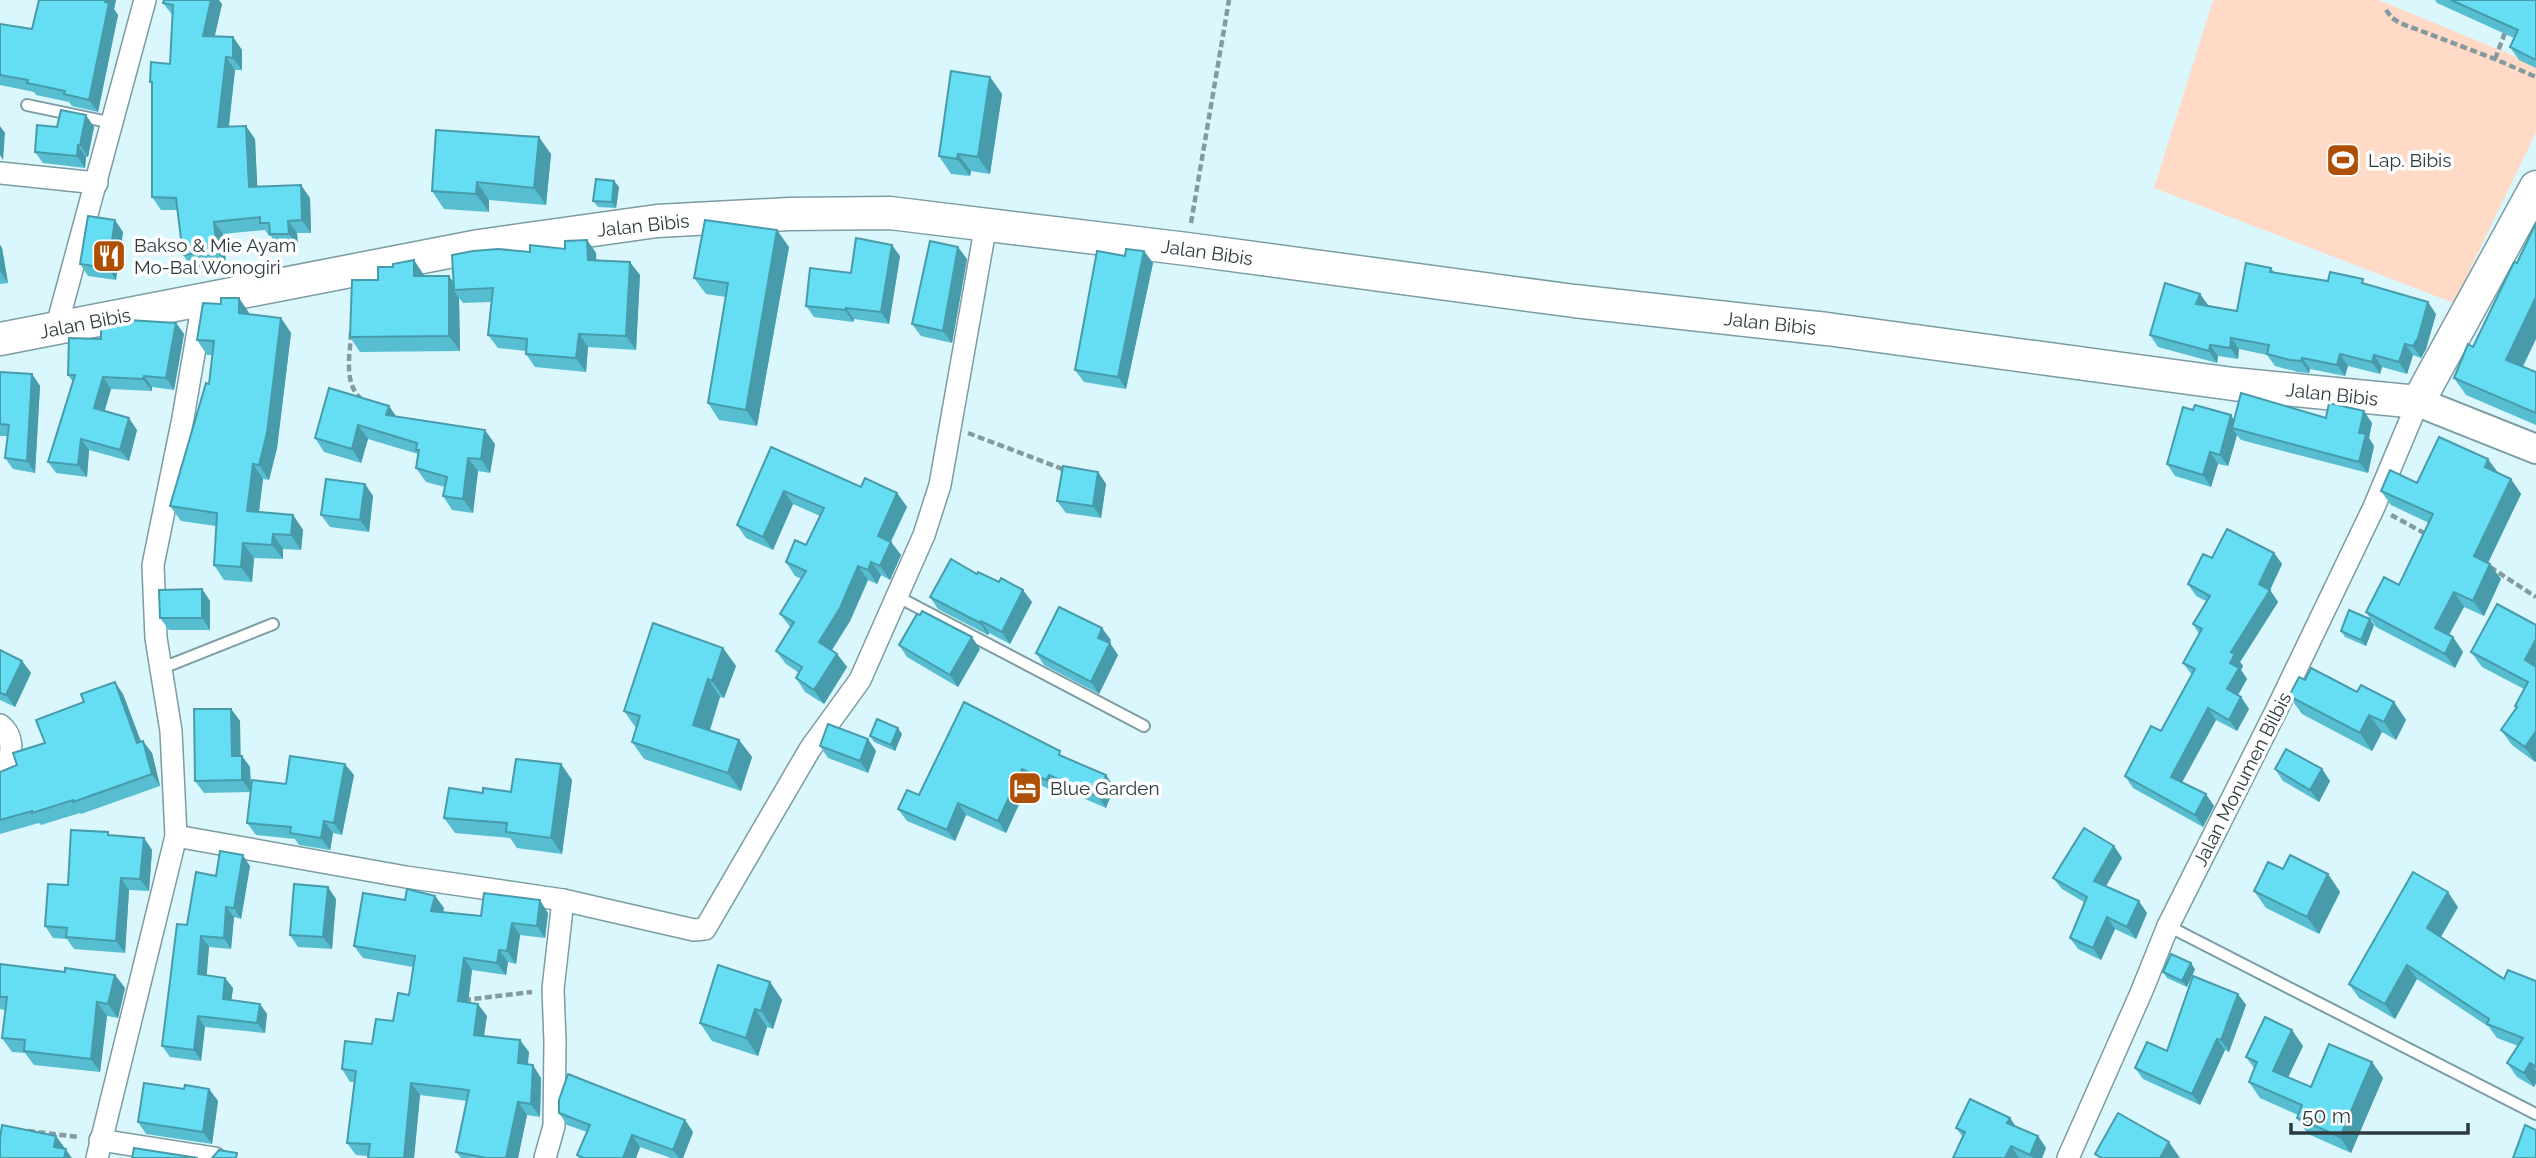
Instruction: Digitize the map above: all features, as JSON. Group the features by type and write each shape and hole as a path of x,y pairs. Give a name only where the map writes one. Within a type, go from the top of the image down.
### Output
{"main road":[{"path":"2418,402 2536,187"},
{"name":"Jalan Bibis","path":"0,339 479,246 657,221 789,214 890,213 1574,301 1827,329 2233,384 2418,402"}],"street":[{"path":"56,329 145,0"},
{"path":"0,173 97,183"},
{"path":"176,836 406,877 563,900 694,930 705,929 810,749 860,680 898,597 933,510 951,427 986,224"},
{"path":"203,300 183,418 153,565 152,600 171,731 176,836 99,1149 215,1158"},
{"path":"2418,402 2536,449"},
{"name":"Jalan Monumen Bilbis","path":"2068,1158 2168,926 2375,506 2418,402"},
{"path":"0,725 11,742 10,757 0,773"},
{"path":"545,1158 554,1126 554,989 563,900"}],"lane":[{"path":"27,105 113,123"},
{"path":"898,597 1144,726"},
{"path":"160,669 272,624"},
{"path":"2168,926 2536,1114"}],"path":[{"path":"1186,249 1229,0"},
{"path":"2386,10 2400,23 2536,77"},
{"path":"2495,59 2509,23"},
{"path":"351,324 349,379 360,399 373,405"},
{"path":"951,427 1066,470"},
{"path":"2375,506 2431,537"},
{"path":"2488,566 2536,597"},
{"path":"453,999 466,1000 554,989"},
{"path":"25,1130 99,1149"}],"shaded area":[{"name":"Lap. Bibis","path":"2213,0 2379,0 2536,65 2536,132 2454,303 2154,188"}],"building":[{"path":"39,0 105,0 109,3 89,100 64,94 65,91 27,83 28,80 0,75 0,24 32,29"},
{"path":"164,0 211,0 203,36 233,37 233,58 226,57 218,127 246,126 249,187 301,185 302,220 288,221 289,234 270,234 269,223 260,223 260,217 214,222 217,251 183,255 176,198 152,197 151,62 170,64 173,5 163,3"},
{"path":"2451,0 2536,0 2536,60 2510,47 2518,30"},
{"path":"951,71 990,77 978,157 958,154 957,159 939,156"},
{"path":"61,110 86,115 77,156 35,152 37,125 57,127"},
{"path":"436,130 539,137 534,188 477,182 476,194 432,191"},
{"path":"596,179 614,181 612,202 593,201"},
{"path":"88,216 115,220 108,268 80,264"},
{"path":"705,220 777,230 746,410 708,403 728,283 694,278"},
{"path":"2536,223 2536,297 2506,360 2536,372 2536,413 2454,378 2468,344 2473,347"},
{"path":"856,238 892,245 881,312 806,306 810,268 851,273"},
{"path":"587,240 588,260 630,262 626,336 579,334 576,358 526,354 527,339 488,335 493,288 454,290 452,255 498,249 530,252 530,245 565,249 565,241"},
{"path":"930,241 958,247 943,331 912,324"},
{"path":"1126,249 1144,251 1118,377 1075,370 1097,251 1125,256"},
{"path":"414,260 414,276 449,276 449,336 350,337 352,280 378,280 378,267 393,267 393,264"},
{"path":"2246,263 2271,268 2270,272 2328,281 2330,272 2363,279 2362,283 2428,302 2418,338 2413,346 2405,344 2399,362 2374,355 2372,362 2340,354 2337,365 2302,358 2301,361 2290,360 2267,354 2269,345 2231,338 2230,348 2210,345 2209,351 2150,335 2165,283 2200,294 2196,304 2237,311"},
{"path":"221,298 239,298 239,313 281,318 267,433 259,465 253,464 247,511 293,515 291,535 273,534 272,545 243,543 241,567 214,565 217,513 170,506 206,383 209,384 214,341 197,340 203,303 221,304"},
{"path":"128,320 176,323 166,378 103,377 94,408 129,418 120,450 81,439 78,465 48,462 75,375 68,375 69,338 101,339 101,325"},
{"path":"0,372 32,374 27,461 5,458 9,425 0,424"},
{"path":"329,388 389,406 386,415 485,430 481,459 468,458 463,499 443,496 447,477 416,468 419,450 416,450 417,443 358,425 352,449 315,438"},
{"path":"2241,393 2326,418 2329,403 2364,411 2359,433 2366,434 2359,462 2232,428"},
{"path":"2195,405 2231,415 2220,455 2210,452 2203,475 2167,464 2183,407 2193,410"},
{"path":"2439,437 2488,459 2485,467 2511,479 2474,556 2490,564 2473,601 2454,592 2435,628 2453,637 2445,654 2366,612 2384,577 2399,585 2433,514 2381,491 2390,470 2417,483"},
{"path":"771,447 861,487 865,478 897,493 878,536 891,542 880,566 871,562 868,570 858,566 840,608 819,642 837,654 814,690 796,678 802,667 776,651 794,622 780,614 806,571 786,562 795,540 806,545 824,508 784,491 763,537 737,525"},
{"path":"1063,466 1098,472 1093,506 1057,501"},
{"path":"326,479 365,484 360,520 321,515"},
{"path":"2227,529 2274,553 2259,584 2270,590 2231,652 2235,654 2230,663 2239,668 2227,689 2241,697 2229,720 2208,708 2171,777 2206,794 2195,815 2125,776 2151,726 2161,731 2195,669 2183,663 2202,629 2193,624 2210,596 2188,584 2203,554 2212,558"},
{"path":"951,559 977,574 978,572 999,582 1001,578 1023,590 1002,632 930,597"},
{"path":"202,589 202,618 160,618 159,590"},
{"path":"2497,604 2536,625 2536,639 2525,660 2536,667 2536,731 2525,747 2501,730 2517,707 2515,706 2528,682 2471,652"},
{"path":"1059,607 1102,628 1098,638 1110,643 1091,682 1036,653"},
{"path":"2349,610 2370,619 2361,640 2341,631"},
{"path":"922,611 972,637 950,675 899,645 917,614 920,615"},
{"path":"653,623 723,648 712,681 708,679 693,725 739,740 728,773 632,742 640,716 624,711"},
{"path":"0,650 22,661 6,695 0,693"},
{"path":"2311,668 2357,692 2361,685 2394,702 2384,722 2369,715 2360,733 2289,696 2299,677 2305,680"},
{"path":"115,682 137,743 143,741 152,774 73,802 0,820 0,772 17,765 13,753 45,743 36,720 84,702 81,694"},
{"path":"964,702 1060,751 1059,755 1106,775 1098,796 1049,775 1046,780 1022,769 998,821 958,803 947,830 898,809 907,790 919,795"},
{"path":"194,709 231,709 232,756 242,756 242,780 195,781"},
{"path":"877,719 898,728 891,745 870,736"},
{"path":"828,724 868,739 860,761 820,746"},
{"path":"2286,749 2322,769 2310,790 2275,769"},
{"path":"290,756 345,764 334,823 324,821 321,838 290,833 291,827 247,823 252,780 286,784"},
{"path":"516,759 561,764 551,838 506,832 507,823 444,818 449,788 483,793 483,788 511,792"},
{"path":"2084,828 2114,846 2094,881 2139,901 2127,927 2107,917 2093,948 2070,938 2087,897 2053,878"},
{"path":"71,830 144,838 140,879 121,878 116,941 66,937 67,928 45,926 48,884 68,885"},
{"path":"220,851 243,855 234,908 226,907 224,938 201,936 198,974 225,978 223,999 260,1004 257,1023 198,1016 194,1050 162,1046 177,924 187,925 196,872 216,876"},
{"path":"2290,855 2328,874 2307,917 2254,891 2268,862 2283,869"},
{"path":"2413,872 2448,892 2427,928 2504,979 2508,970 2536,981 2536,1067 2530,1063 2524,1073 2507,1063 2523,1038 2487,1024 2489,1019 2407,965 2385,1004 2349,984"},
{"path":"294,884 328,887 323,937 290,935"},
{"path":"407,889 435,896 431,911 481,916 484,893 540,900 537,926 512,923 507,951 499,950 497,963 464,958 458,1001 478,1004 474,1035 520,1040 518,1063 533,1065 531,1104 518,1102 506,1158 487,1158 456,1152 469,1090 411,1083 404,1158 368,1158 370,1144 347,1143 356,1071 342,1069 345,1041 372,1044 376,1019 393,1021 398,993 409,995 415,956 354,946 363,893 405,900"},
{"path":"2171,954 2191,963 2182,981 2163,972"},
{"path":"0,964 65,972 65,968 115,975 108,1004 97,1002 91,1059 24,1051 25,1040 2,1038 7,997 0,997"},
{"path":"718,965 770,982 761,1011 755,1009 746,1038 700,1023"},
{"path":"2193,976 2238,994 2221,1040 2217,1039 2192,1094 2135,1068 2147,1042 2167,1051"},
{"path":"2265,1017 2292,1030 2273,1071 2311,1087 2329,1044 2372,1062 2340,1137 2297,1118 2302,1105 2249,1082 2257,1062 2246,1057"},
{"path":"568,1074 685,1120 673,1150 632,1135 623,1158 584,1158 577,1155 590,1125 559,1113 559,1100"},
{"path":"144,1083 184,1089 185,1085 209,1089 203,1132 138,1122"},
{"path":"1970,1099 2010,1118 2007,1123 2038,1136 2030,1155 2011,1146 2005,1158 1953,1158 1965,1132 1956,1128"},
{"path":"2118,1113 2169,1142 2160,1158 2102,1158 2095,1154"},
{"path":"2,1125 56,1136 54,1147 66,1149 64,1158 0,1158"},
{"path":"2525,1125 2536,1130 2536,1158 2513,1158"},
{"path":"134,1148 198,1158 132,1158"},
{"path":"219,1150 237,1153 236,1158 212,1158"}],"place":[{"name":"Lap. Bibis","path":"2343,160"},
{"name":"Bakso & Mie Ayam Mo-Bal Wonogiri","path":"109,256"},
{"name":"Blue Garden","path":"1025,788"}]}
